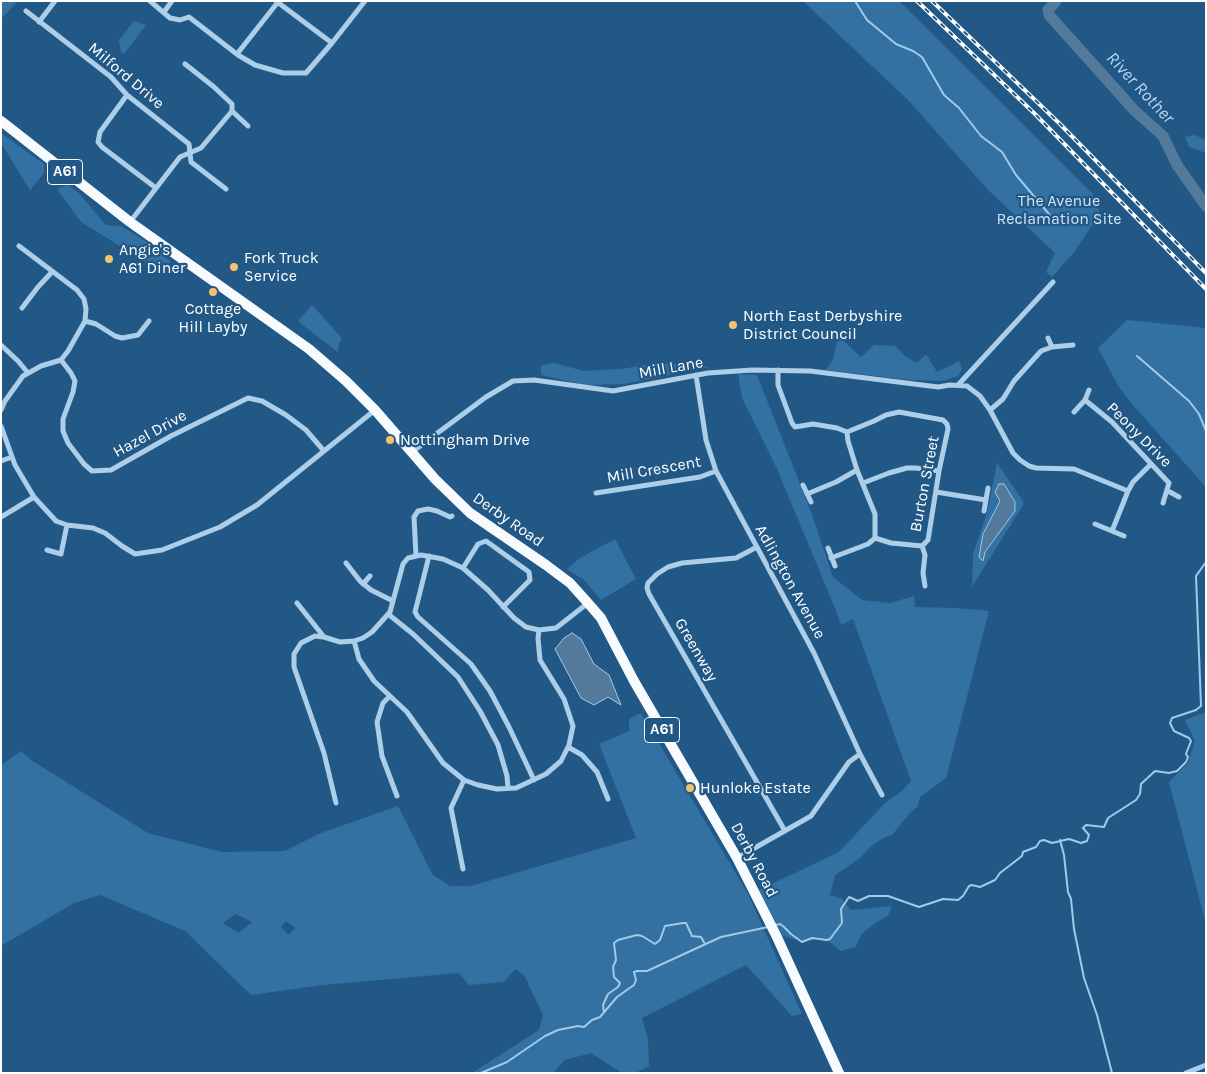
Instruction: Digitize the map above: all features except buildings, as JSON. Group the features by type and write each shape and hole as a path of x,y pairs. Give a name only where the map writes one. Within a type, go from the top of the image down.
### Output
{"highway":[{"name":"Derby Road","path":"1,121 130,222 309,349 376,410 444,489 470,513 570,583 588,602 601,618 634,681 737,858 769,920 839,1073"}],"street":[{"path":"39,22 55,1"},
{"path":"150,1 170,18 180,20 189,17 237,54 255,65 283,73 306,73 365,1"},
{"path":"164,12 172,1"},
{"path":"237,54 277,2 332,43"},
{"name":"Milford Drive","path":"26,11 111,77 127,95 189,144 191,162 226,190"},
{"path":"130,222 180,157 201,148 232,111 232,104 185,64"},
{"path":"127,95 100,132 98,142 156,188"},
{"path":"232,111 248,126"},
{"path":"1,410 11,392 28,373 61,360 86,321 84,299 76,290 19,246"},
{"path":"22,308 52,272"},
{"path":"958,385 1053,282"},
{"path":"86,321 96,324 115,336 122,338 138,335 149,321"},
{"path":"1048,338 1052,347"},
{"path":"1,345 28,373"},
{"path":"990,410 1004,399 1014,382 1041,351 1052,347 1073,345"},
{"name":"Hazel Drive","path":"61,360 75,381 63,420 62,431 68,443 84,464 92,470 112,470 171,436 248,398 262,401 286,415 306,430 324,451"},
{"name":"Mill Lane","path":"412,452 486,397 513,381 534,380 613,391 696,375 752,370 810,370 938,386 958,385"},
{"path":"778,370 778,385 792,424 795,427 813,424 837,428 847,432 857,470 875,514 875,538 868,544 831,558"},
{"name":"Adlington Avenue","path":"696,375 706,440 716,471 814,653 860,754 882,796"},
{"path":"958,385 967,386 973,390 990,410 1014,453 1029,466 1074,469 1128,492"},
{"name":"Peony Drive","path":"1074,412 1085,400 1089,390"},
{"name":"Peony Drive","path":"1085,400 1112,422 1169,483 1163,503"},
{"path":"1,426 15,465 34,496 56,521 105,532 135,554 162,550 220,526 257,505 376,410"},
{"name":"Burton Street","path":"847,432 874,422 892,412 942,420 947,424 948,429 938,471 928,540 922,546 925,555 923,573 925,586"},
{"path":"1,462 12,457"},
{"path":"1112,531 1133,482 1151,464"},
{"path":"863,483 907,468 938,471"},
{"path":"807,494 836,482 857,470"},
{"name":"Mill Crescent","path":"596,493 700,477 716,471"},
{"path":"803,485 811,502"},
{"path":"984,511 988,488"},
{"name":"Peony Drive","path":"1168,491 1179,497"},
{"path":"936,492 986,500"},
{"path":"1,517 34,496"},
{"path":"416,556 414,517 418,511 428,509 450,517 452,516"},
{"path":"1095,524 1124,536"},
{"path":"47,550 62,554 67,525"},
{"path":"875,538 892,543 922,546"},
{"path":"463,568 478,544 486,542 529,572 530,580 503,607"},
{"name":"Greenway","path":"757,547 736,558 682,563 668,567 656,574 648,583 648,588 649,594 785,831"},
{"path":"828,548 835,566"},
{"path":"336,803 324,753 294,668 294,654 301,643 315,636 340,642 354,641 372,632 388,614 403,564 408,558 416,556 443,559 463,568 526,627 539,630 556,628 588,602"},
{"path":"429,556 415,612 418,617 471,664 490,691 534,780"},
{"path":"346,562 363,584 393,601"},
{"path":"363,584 370,576"},
{"path":"297,603 324,637"},
{"path":"388,614 413,634 458,677 480,710 498,744 507,776 508,788"},
{"path":"354,641 359,659 374,680 407,712 443,763 464,780 478,785 498,789 516,788 546,774 561,761 568,747 573,726 564,699 540,660 539,630"},
{"path":"390,696 383,703 377,722 382,756 397,796"},
{"path":"568,747 582,755 597,772 608,799"},
{"path":"737,858 812,816 849,762 860,754"},
{"path":"463,869 451,808 464,780"},
{"path":"1190,1072 1206,1065"}],"green space":[{"path":"1,1 18,1 1,19"},
{"name":"The Avenue Reclamation Site","path":"803,1 899,1 1092,193 1100,213 1075,251 1052,277 1046,272 1055,253 987,189 908,100"},
{"path":"134,21 146,25 124,54 121,52 119,40"},
{"path":"1,133 44,164 44,173 30,190 1,143"},
{"path":"1195,135 1206,140 1206,153 1189,147 1185,137"},
{"path":"68,185 78,192 106,225 121,226 144,240 171,262 163,270 150,266 81,222 57,189"},
{"path":"312,305 342,338 339,343 338,352 300,323 299,320"},
{"path":"1127,320 1206,328 1206,487 1131,403 1119,387 1098,348"},
{"path":"838,336 861,357 874,345 895,346 905,356 917,363 926,354 937,372 959,361 962,369 958,376 942,381 909,380 826,370 833,360"},
{"path":"554,363 584,371 621,369 652,364 692,364 710,367 624,384 585,385 541,375 541,365"},
{"path":"738,374 757,375 811,512 833,577 862,600 890,603 914,596 915,607 989,611 946,778 920,797 918,806 892,835 883,838 870,847 859,859 835,875 830,895 842,899 851,910 892,906 888,916 875,923 862,934 855,947 841,951 828,941 815,939 803,942 783,936 759,890 839,852 885,803 903,790 911,781 853,619 841,625 777,469 742,398"},
{"path":"997,463 1023,501 1023,505 972,587 973,554 987,513","holes":["1000,501 1015,511 985,552 983,534"]},
{"path":"615,539 636,579 601,600 584,580 567,569 580,558"},
{"path":"1206,712 1206,924 1169,782 1188,763 1195,741 1185,720"},
{"path":"641,713 748,894 802,1014 792,1016 746,965 642,1018 648,1039 649,1066 635,1073 622,1073 591,1053 565,1060 553,1073 472,1073 539,1030 543,1015 524,975 515,969 504,982 469,985 459,973 323,985 251,995 185,931 100,895 74,903 1,946 1,765 21,751 31,760 148,833 222,852 285,851 321,833 398,806 432,874 450,886 471,886 636,838 599,744 629,731 629,719","holes":["236,914 252,922 239,933 223,923","286,921 295,928 289,935 281,927"]}],"shaded area":[{"path":"999,484 1004,484 1015,502 1015,511 985,552 983,561 979,557 983,534 1000,501 995,492"},
{"path":"572,633 581,639 594,664 609,675 621,705 608,697 594,705 581,698 555,649 564,638"}],"waterway":[{"path":"855,1 867,20 896,44 922,57 944,95 959,108 981,136 1002,152 1016,175 1054,220"},
{"name":"River Rother","path":"1056,1 1048,10 1049,15 1135,111 1163,136 1177,165 1206,206"},
{"path":"1137,356 1189,401 1199,414 1206,431"},
{"path":"775,925 780,924 802,942 812,938 827,940 830,939 842,923 841,909 849,897 858,901 869,896 888,896 919,907 943,899 958,900 969,886 980,887 995,880 1000,873 1022,856 1023,852 1036,847 1040,841 1044,840 1052,843 1069,839 1081,843 1087,841 1089,835 1083,828 1086,825 1104,827 1108,818 1136,800 1140,794 1141,784 1155,771 1169,773 1177,771 1186,762 1188,757 1186,754 1191,741 1189,738 1174,731 1170,723 1172,718 1196,710 1201,706 1196,576 1206,562"},
{"path":"1060,840 1084,978 1097,1015 1112,1073"},
{"path":"604,1012 603,1005 608,994 618,987 620,983 614,977 613,967 616,960 614,943 618,940 637,935 655,944 660,940 665,926 686,923 692,936 701,937 705,944"},
{"path":"481,1073 507,1062 545,1036 558,1030 578,1026 584,1027 592,1020 600,1017 617,997 634,985 636,980 634,972 647,971 721,937 768,927"}],"railway":[{"path":"917,1 1035,114 1206,289"},
{"path":"932,1 1060,124 1206,273"}],"place":[{"name":"Angie's A61 Diner","path":"109,259"},
{"name":"Fork Truck Service","path":"234,267"},
{"name":"Cottage Hill Layby","path":"213,292"},
{"name":"North East Derbyshire District Council","path":"733,325"},
{"name":"Nottingham Drive","path":"390,440"},
{"name":"Hunloke Estate","path":"690,788"}]}
